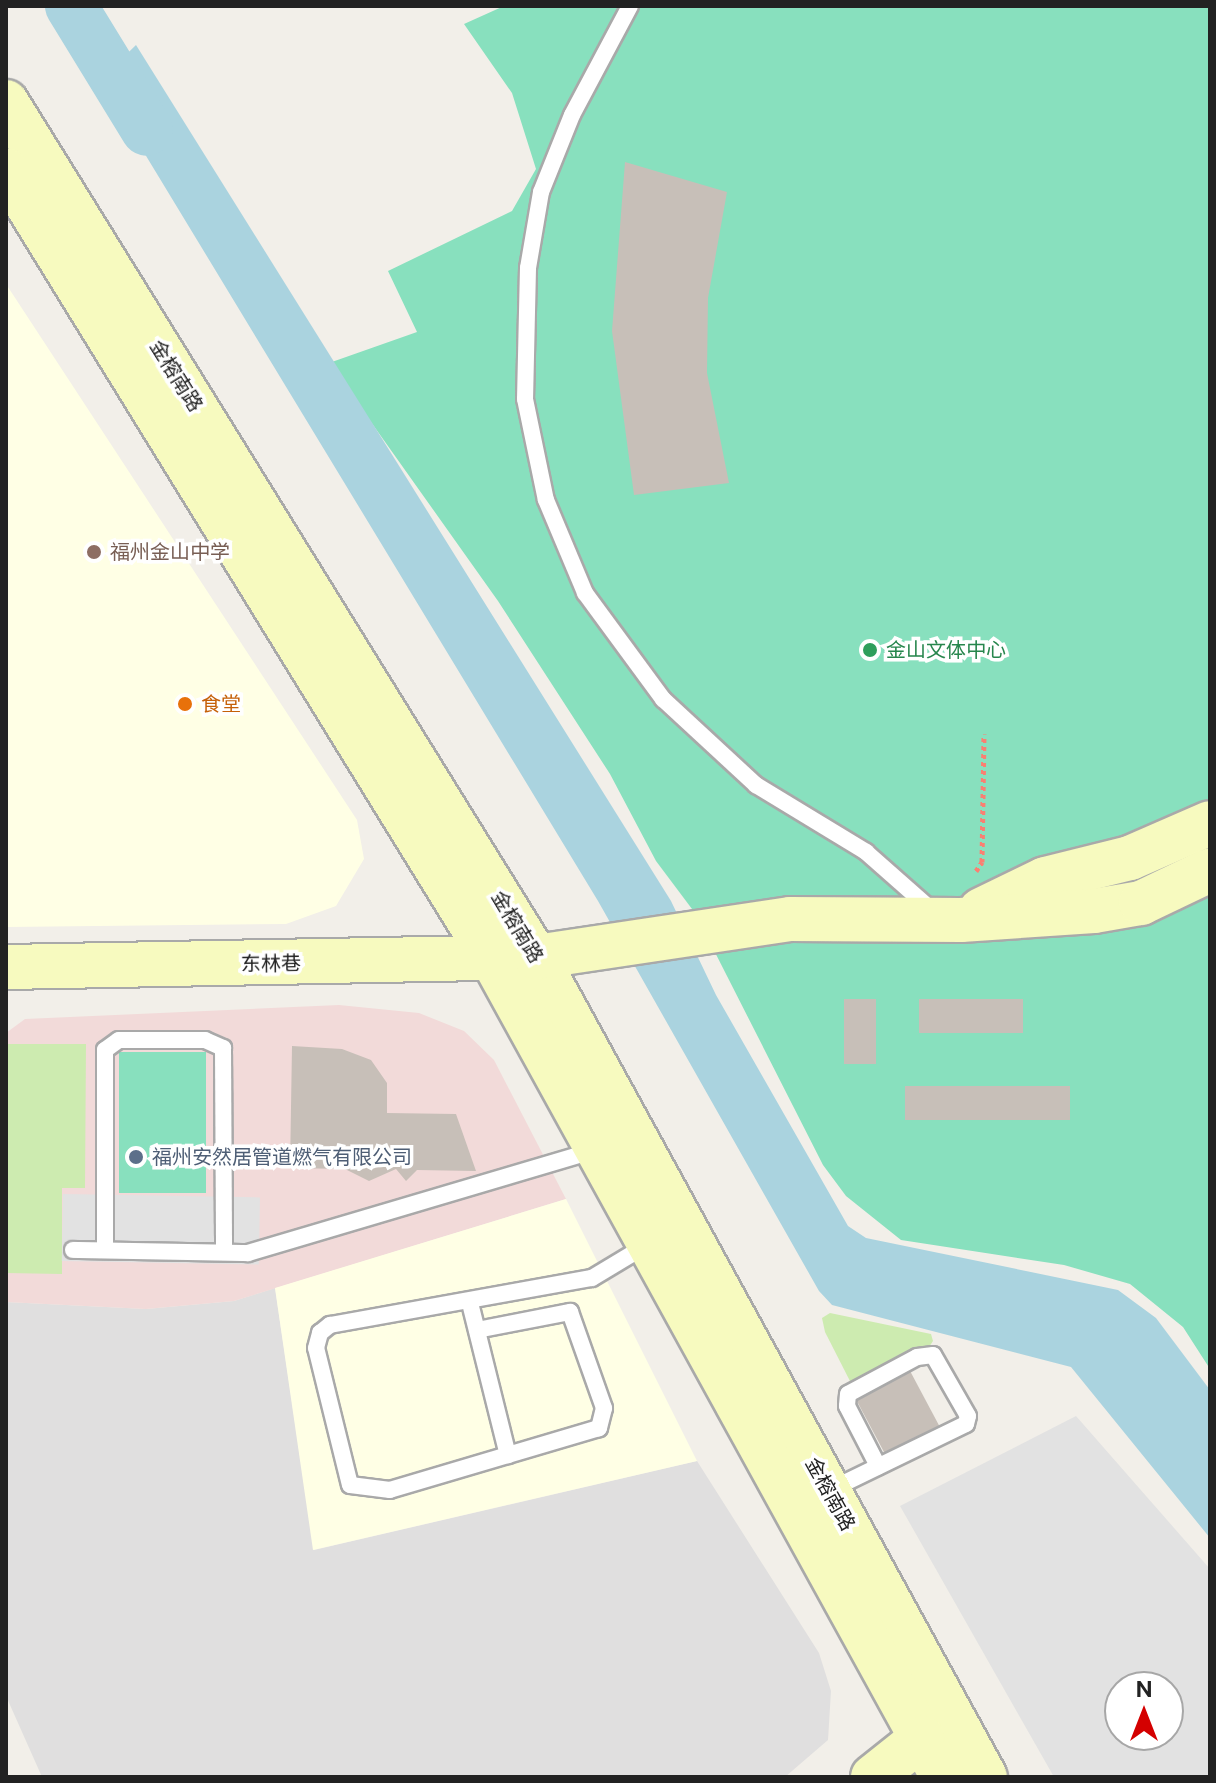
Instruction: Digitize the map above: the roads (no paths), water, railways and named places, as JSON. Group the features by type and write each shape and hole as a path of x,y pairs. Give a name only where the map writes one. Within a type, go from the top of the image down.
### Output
{"main road":[{"name":"金榕南路","path":"6,102 536,957 985,1777"},
{"name":"金榕南路","path":"6,170 492,958 943,1777"},
{"path":"952,920 1045,879 1130,858 1210,823"},
{"name":"东林巷","path":"6,967 536,957 790,919 952,920 1094,911 1141,903 1210,870"},
{"path":"873,1777 922,1738"}],"lane":[{"path":"630,6 572,115 541,192 528,268 525,399 546,500 585,593 663,699 756,785 866,852 952,920"},
{"path":"105,1250 105,1050 119,1040 205,1040 223,1048 224,1252"},
{"path":"73,1250 248,1253 596,1150"},
{"path":"477,1330 570,1312 604,1408 599,1428 390,1490 350,1485 316,1348 320,1333 330,1325 470,1303 592,1278 649,1244"},
{"path":"470,1303 508,1455"},
{"path":"829,1491 966,1424 968,1416 933,1355 917,1357 848,1394 847,1406 878,1466"}],"water":[{"path":"136,45 671,901 716,995 848,1226 866,1238 1118,1290 1156,1318 1210,1390 1210,1538 1071,1367 832,1305 819,1291 598,901 100,80"}],"waterway":[{"path":"71,6 147,130"}],"place":[{"name":"福州金山中学","path":"94,552"},
{"name":"金山文体中心","path":"870,650"},
{"name":"食堂","path":"185,704"},
{"name":"福州安然居管道燃气有限公司","path":"136,1157"}]}
